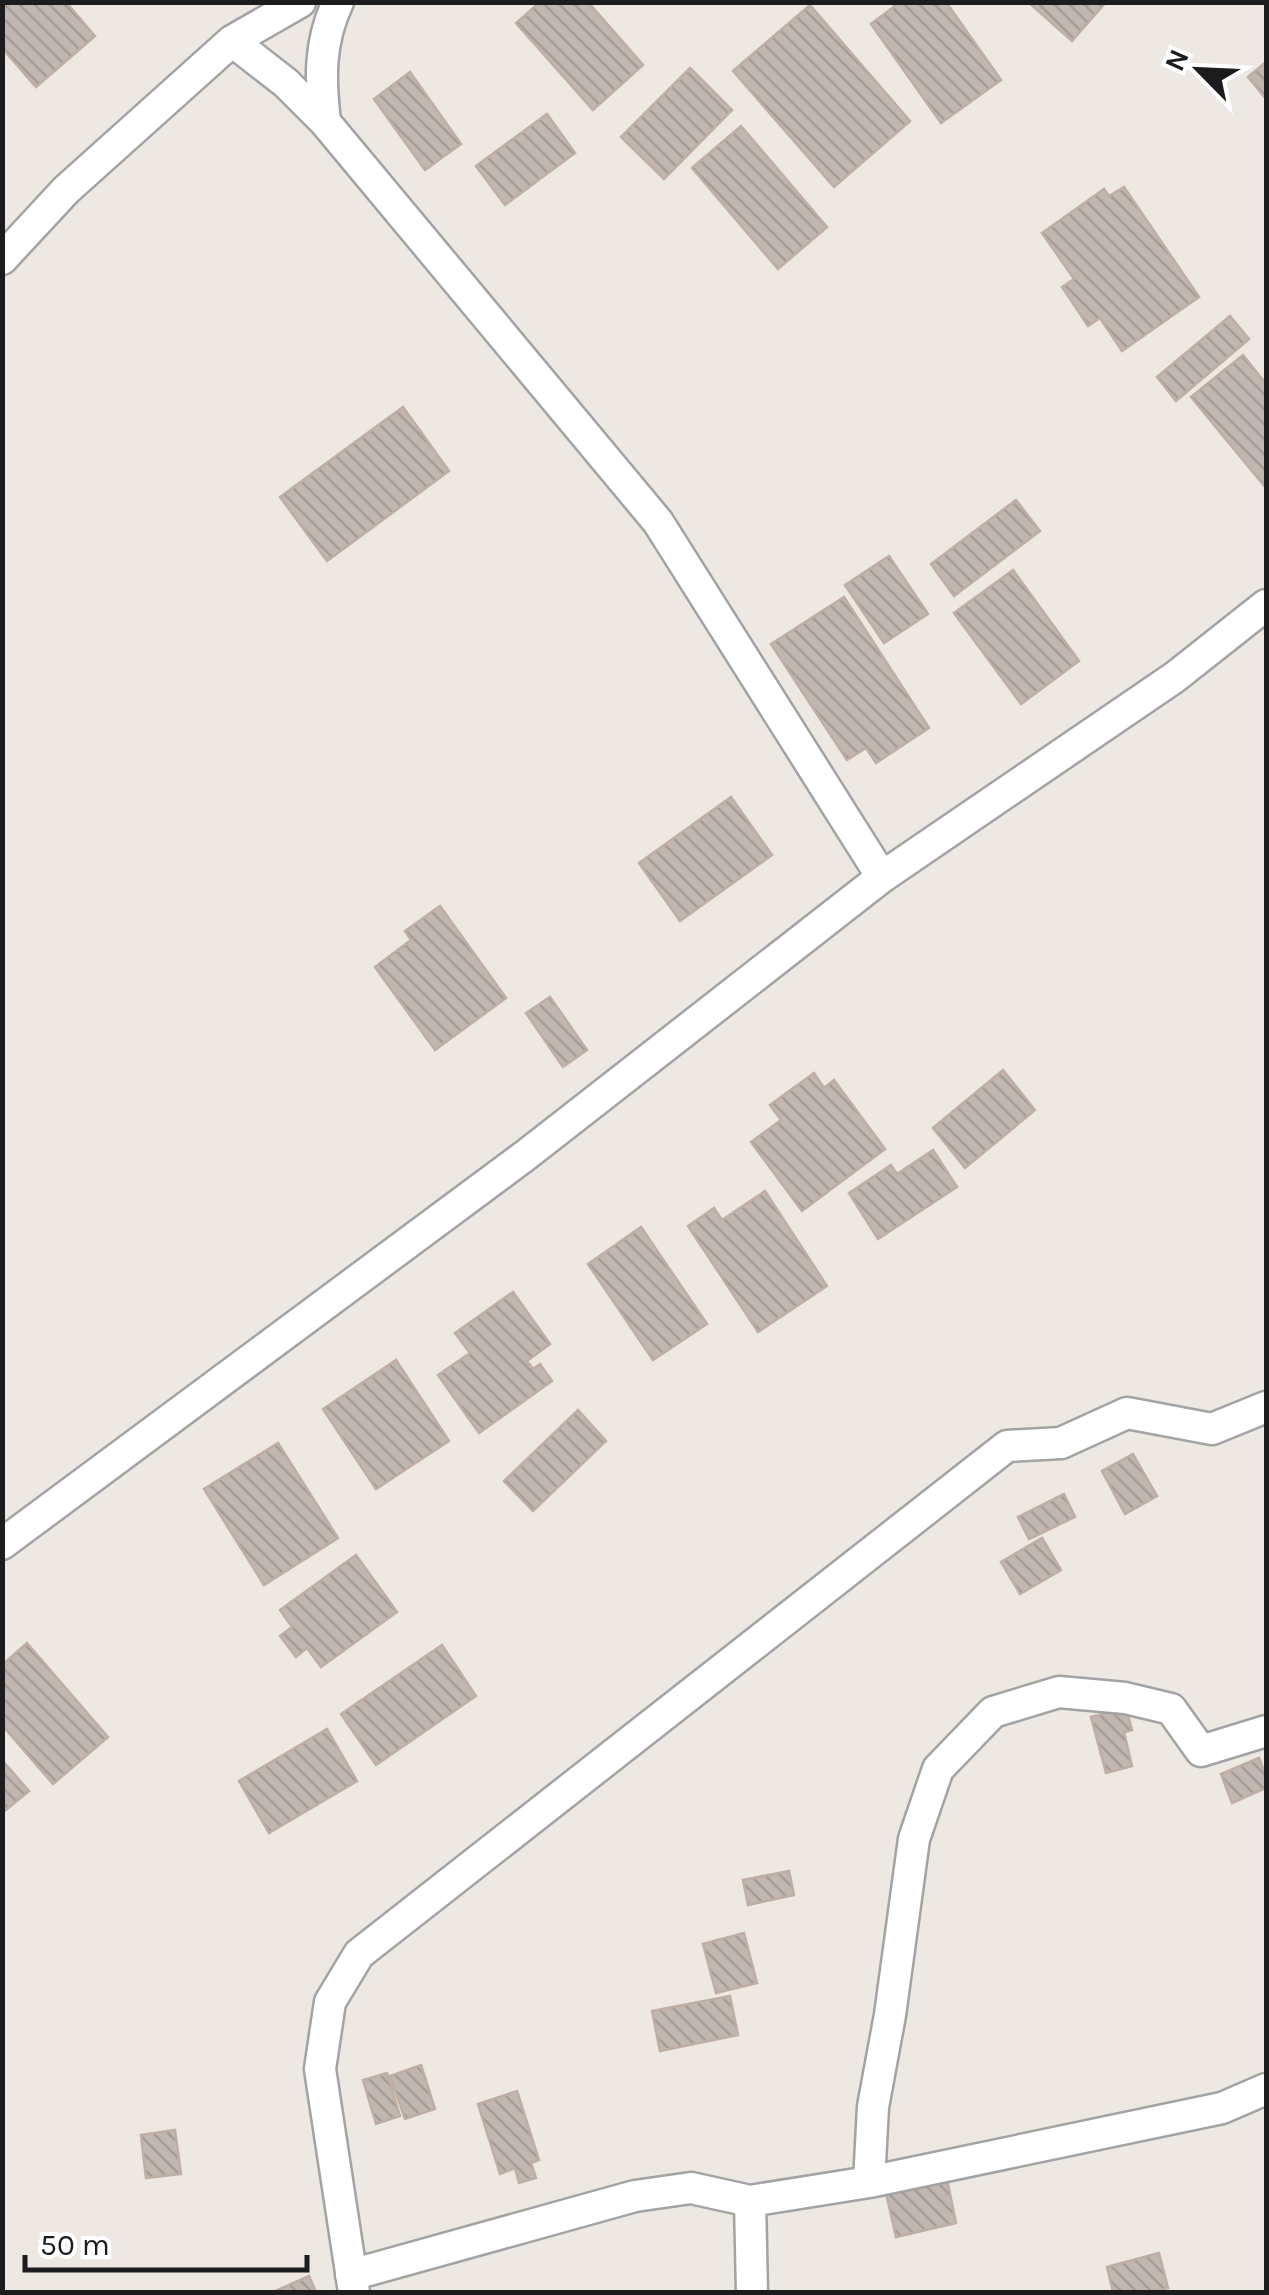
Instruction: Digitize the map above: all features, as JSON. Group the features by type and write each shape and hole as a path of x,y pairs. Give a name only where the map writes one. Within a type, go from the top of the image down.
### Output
{"street":[{"path":"2,259 66,190 232,41 300,2"},
{"path":"325,122 320,73 327,24 338,2"},
{"path":"232,41 286,83 325,122 658,522 882,877"},
{"path":"2,1544 526,1154 882,877 1175,677 1266,605"},
{"path":"1266,1407 1212,1429 1127,1413 1061,1442 1007,1446 358,1954 330,2002 320,2069 353,2284 635,2196 691,2188 750,2201 869,2182 1222,2108 1266,2090"},
{"path":"869,2182 872,2107 890,2014 914,1839 938,1769 993,1712 1060,1692 1126,1698 1171,1709 1202,1751 1266,1731"},
{"path":"750,2201 752,2292"}],"building":[{"path":"2,2 66,2 95,36 36,87 2,48"},
{"path":"540,2 588,2 643,65 593,110 516,23"},
{"path":"900,2 946,2 1001,80 941,123 871,24"},
{"path":"1028,2 1106,2 1072,41"},
{"path":"810,5 910,121 834,187 733,71"},
{"path":"1266,62 1266,99 1248,77"},
{"path":"690,68 732,110 664,179 621,137"},
{"path":"410,72 461,144 425,170 374,99"},
{"path":"547,114 575,153 505,205 476,166"},
{"path":"741,126 827,227 778,269 692,168"},
{"path":"1124,187 1199,297 1122,351 1100,318 1088,326 1062,287 1074,279 1042,233 1104,189 1109,196"},
{"path":"1230,316 1249,339 1176,401 1157,377"},
{"path":"1243,355 1266,384 1266,488 1191,397"},
{"path":"403,407 449,471 327,561 280,497"},
{"path":"1016,500 1040,531 954,596 931,564"},
{"path":"889,556 928,614 884,643 845,585"},
{"path":"1013,570 1079,661 1021,704 954,613"},
{"path":"844,597 929,728 876,763 866,748 847,760 771,644"},
{"path":"731,797 772,855 680,921 639,863"},
{"path":"440,906 506,998 435,1050 375,967 411,940 405,931"},
{"path":"550,997 587,1050 563,1067 526,1013"},
{"path":"1003,1070 1035,1110 965,1168 933,1128"},
{"path":"814,1073 824,1088 834,1080 885,1149 802,1211 751,1142 781,1120 770,1105"},
{"path":"933,1150 957,1187 878,1239 849,1193 891,1165 897,1174"},
{"path":"765,1191 827,1286 758,1332 688,1226 714,1208 722,1220"},
{"path":"641,1227 707,1324 653,1360 588,1264"},
{"path":"513,1292 550,1344 527,1361 533,1369 540,1364 552,1381 479,1433 438,1375 470,1353 455,1333"},
{"path":"396,1360 449,1441 376,1489 323,1409"},
{"path":"578,1410 606,1441 533,1511 504,1481"},
{"path":"278,1443 338,1538 264,1585 204,1489"},
{"path":"1133,1454 1157,1496 1125,1514 1102,1471"},
{"path":"1064,1494 1075,1517 1029,1539 1018,1517"},
{"path":"1042,1538 1061,1570 1020,1594 1001,1562"},
{"path":"356,1555 397,1612 321,1667 307,1648 296,1657 280,1636 292,1627 280,1610"},
{"path":"27,1643 108,1737 53,1784 2,1725 2,1665"},
{"path":"442,1645 476,1696 376,1765 341,1714"},
{"path":"1126,1708 1132,1730 1124,1732 1132,1766 1106,1773 1091,1717"},
{"path":"327,1729 357,1781 269,1833 239,1781"},
{"path":"1259,1758 1266,1788 1232,1803 1221,1774"},
{"path":"2,1760 29,1791 2,1813"},
{"path":"789,1871 794,1895 748,1905 743,1880"},
{"path":"744,1933 757,1983 716,1993 703,1944"},
{"path":"730,1996 738,2035 660,2051 652,2011"},
{"path":"421,2065 435,2109 405,2119 390,2076"},
{"path":"387,2073 400,2116 376,2124 363,2080"},
{"path":"517,2091 539,2160 531,2163 536,2178 519,2183 515,2168 500,2174 478,2104"},
{"path":"175,2130 181,2174 146,2178 141,2135"},
{"path":"947,2179 956,2223 896,2237 886,2193"},
{"path":"1159,2253 1168,2288 1113,2292 1107,2267"},
{"path":"309,2276 316,2292 273,2292"}]}
